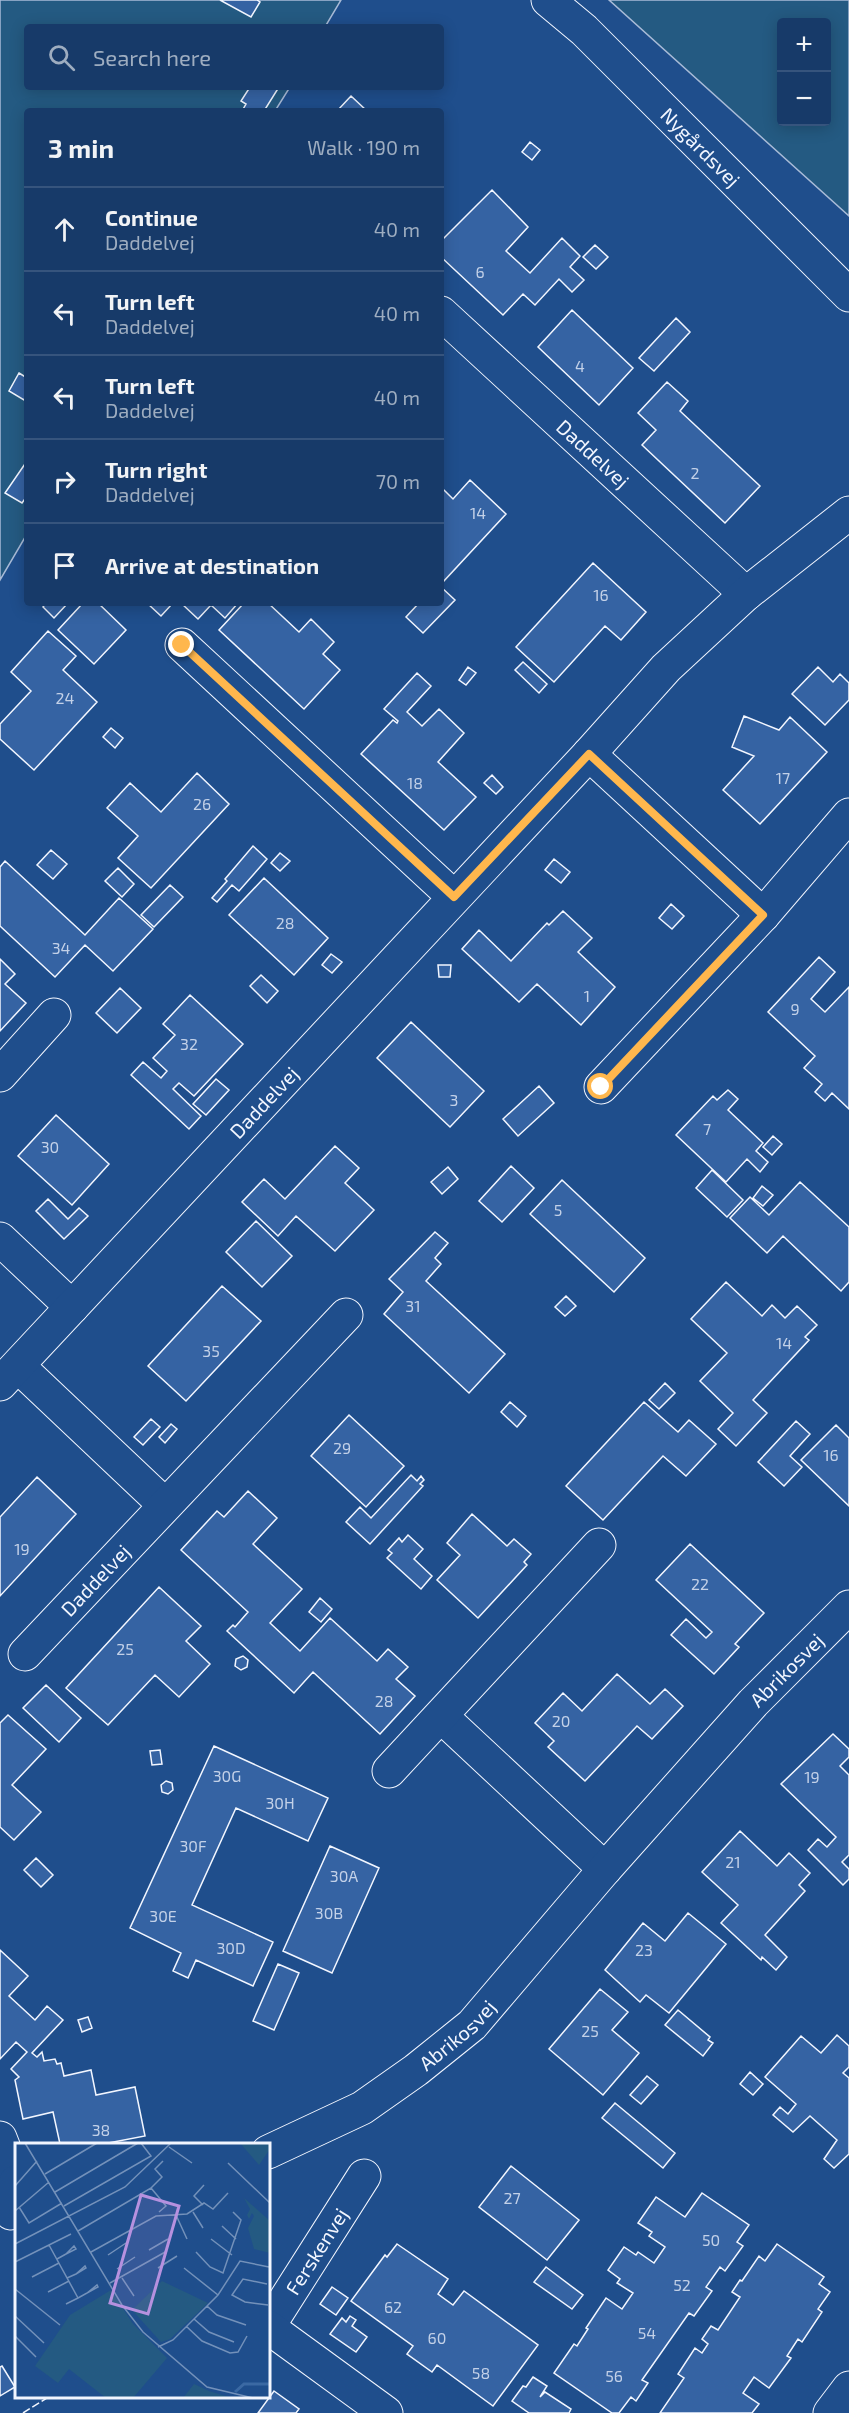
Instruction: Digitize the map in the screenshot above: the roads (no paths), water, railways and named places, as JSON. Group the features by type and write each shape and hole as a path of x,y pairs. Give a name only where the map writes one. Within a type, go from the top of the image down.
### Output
{"street":[{"name":"Nygårdsvej","path":"548,0 584,30 849,295"},
{"name":"Daddelvej","path":"444,316 746,594"},
{"name":"Daddelvej","path":"165,1505 9,1375 589,754 666,668 746,594 849,513"},
{"path":"182,645 454,897"},
{"path":"589,754 763,915"},
{"path":"601,1087 763,915 849,815"},
{"path":"0,1075 54,1015"},
{"path":"0,1239 72,1307"},
{"name":"Daddelvej","path":"25,1654 346,1315"},
{"path":"389,1771 599,1545"},
{"name":"Abrikosvej","path":"270,2151 362,2108 416,2070 472,2025 605,1869 753,1703 849,1607"},
{"path":"441,1716 605,1869"},
{"path":"0,2138 12,2201"},
{"name":"Ferskenvej","path":"270,2324 364,2176"},
{"name":"Ferskenvej","path":"270,2328 386,2413"},
{"path":"830,2413 849,2388"}]}
